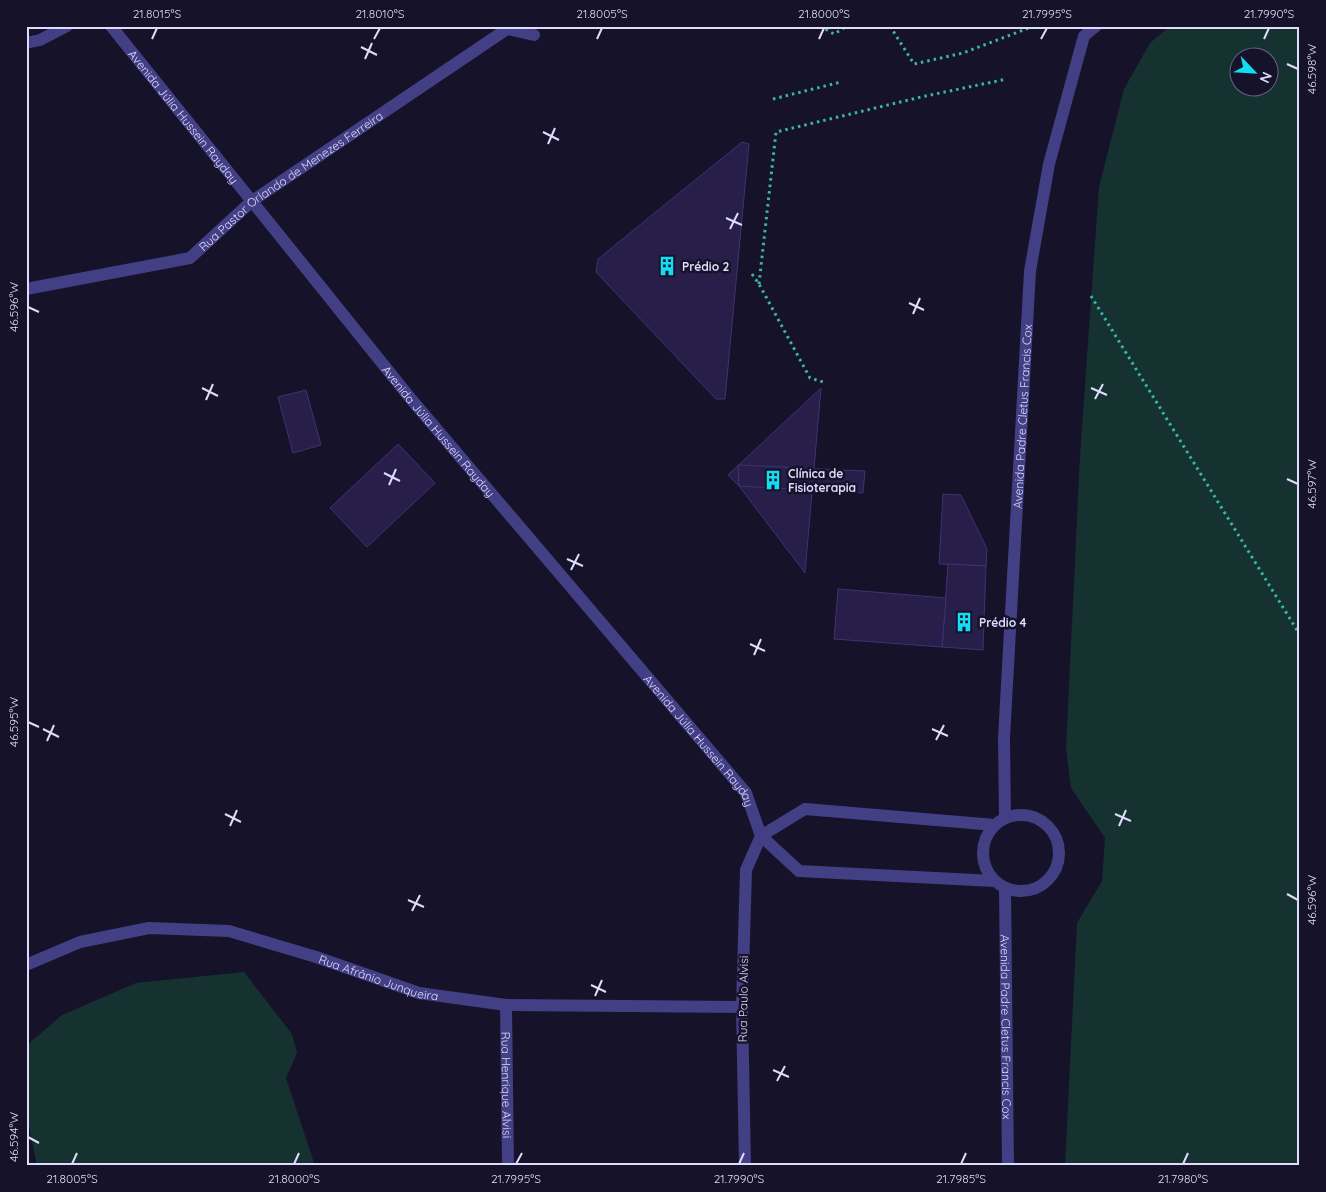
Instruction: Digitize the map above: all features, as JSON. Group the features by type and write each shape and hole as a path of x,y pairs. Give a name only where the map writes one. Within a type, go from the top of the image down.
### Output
{"street":[{"path":"26,43 40,40 67,26"},
{"name":"Avenida Júlia Hussein Rayday","path":"112,26 412,399 746,793 761,836"},
{"name":"Avenida Padre Cletus Francis Cox","path":"1000,822 1030,271 1049,164 1084,36 1096,26"},
{"name":"Rua Pastor Orlando de Menezes Ferreira","path":"26,289 190,258 252,201 507,29 534,35"},
{"path":"999,885 987,871 983,859 983,847 987,835 1000,822 1018,815 1030,816 1042,821 1057,840 1059,853 1057,865 1051,877 1041,885 1030,890 1017,891 999,885 799,871 761,836 805,810 1000,822"},
{"name":"Rua Paulo Alvisi","path":"745,1166 742,1007 746,870 761,836"},
{"name":"Avenida Padre Cletus Francis Cox","path":"999,885 1008,1166"},
{"name":"Rua Afrânio Junqueira","path":"26,965 80,942 149,928 229,932 316,957 419,993 506,1005 742,1007"},
{"name":"Rua Henrique Alvisi","path":"506,1005 508,1166"}],"path":[{"path":"820,26 834,34 846,26"},
{"path":"890,26 914,64 963,53 1034,26"},
{"path":"759,284 776,132 921,97 1007,79"},
{"path":"772,99 841,82"},
{"path":"752,274 810,378 823,382"},
{"path":"1091,296 1300,635"}],"green space":[{"path":"1170,26 1300,26 1300,1166 1065,1166 1077,923 1102,881 1105,838 1071,788 1066,749 1080,456 1099,187 1124,89 1150,43"},
{"path":"244,972 292,1034 297,1053 286,1078 315,1166 37,1166 26,1111 26,1046 62,1015 136,983"}],"building":[{"name":"Prédio 2","path":"742,142 749,144 725,399 716,399 596,272 598,259"},
{"name":"Clínica de Fisioterapia","path":"821,388 805,573 739,486 728,475"},
{"path":"306,390 321,445 293,453 278,397"},
{"path":"398,444 435,483 367,547 330,508"},
{"path":"738,465 865,471 863,493 739,486"},
{"path":"943,494 961,495 987,549 986,566 939,564"},
{"name":"Prédio 4","path":"948,564 986,566 983,650 942,647"},
{"path":"838,589 946,598 942,647 834,639"}],"place":[{"name":"Prédio 2","path":"667,266"},
{"name":"Clínica de Fisioterapia","path":"773,480"},
{"name":"Prédio 4","path":"964,622"}]}
